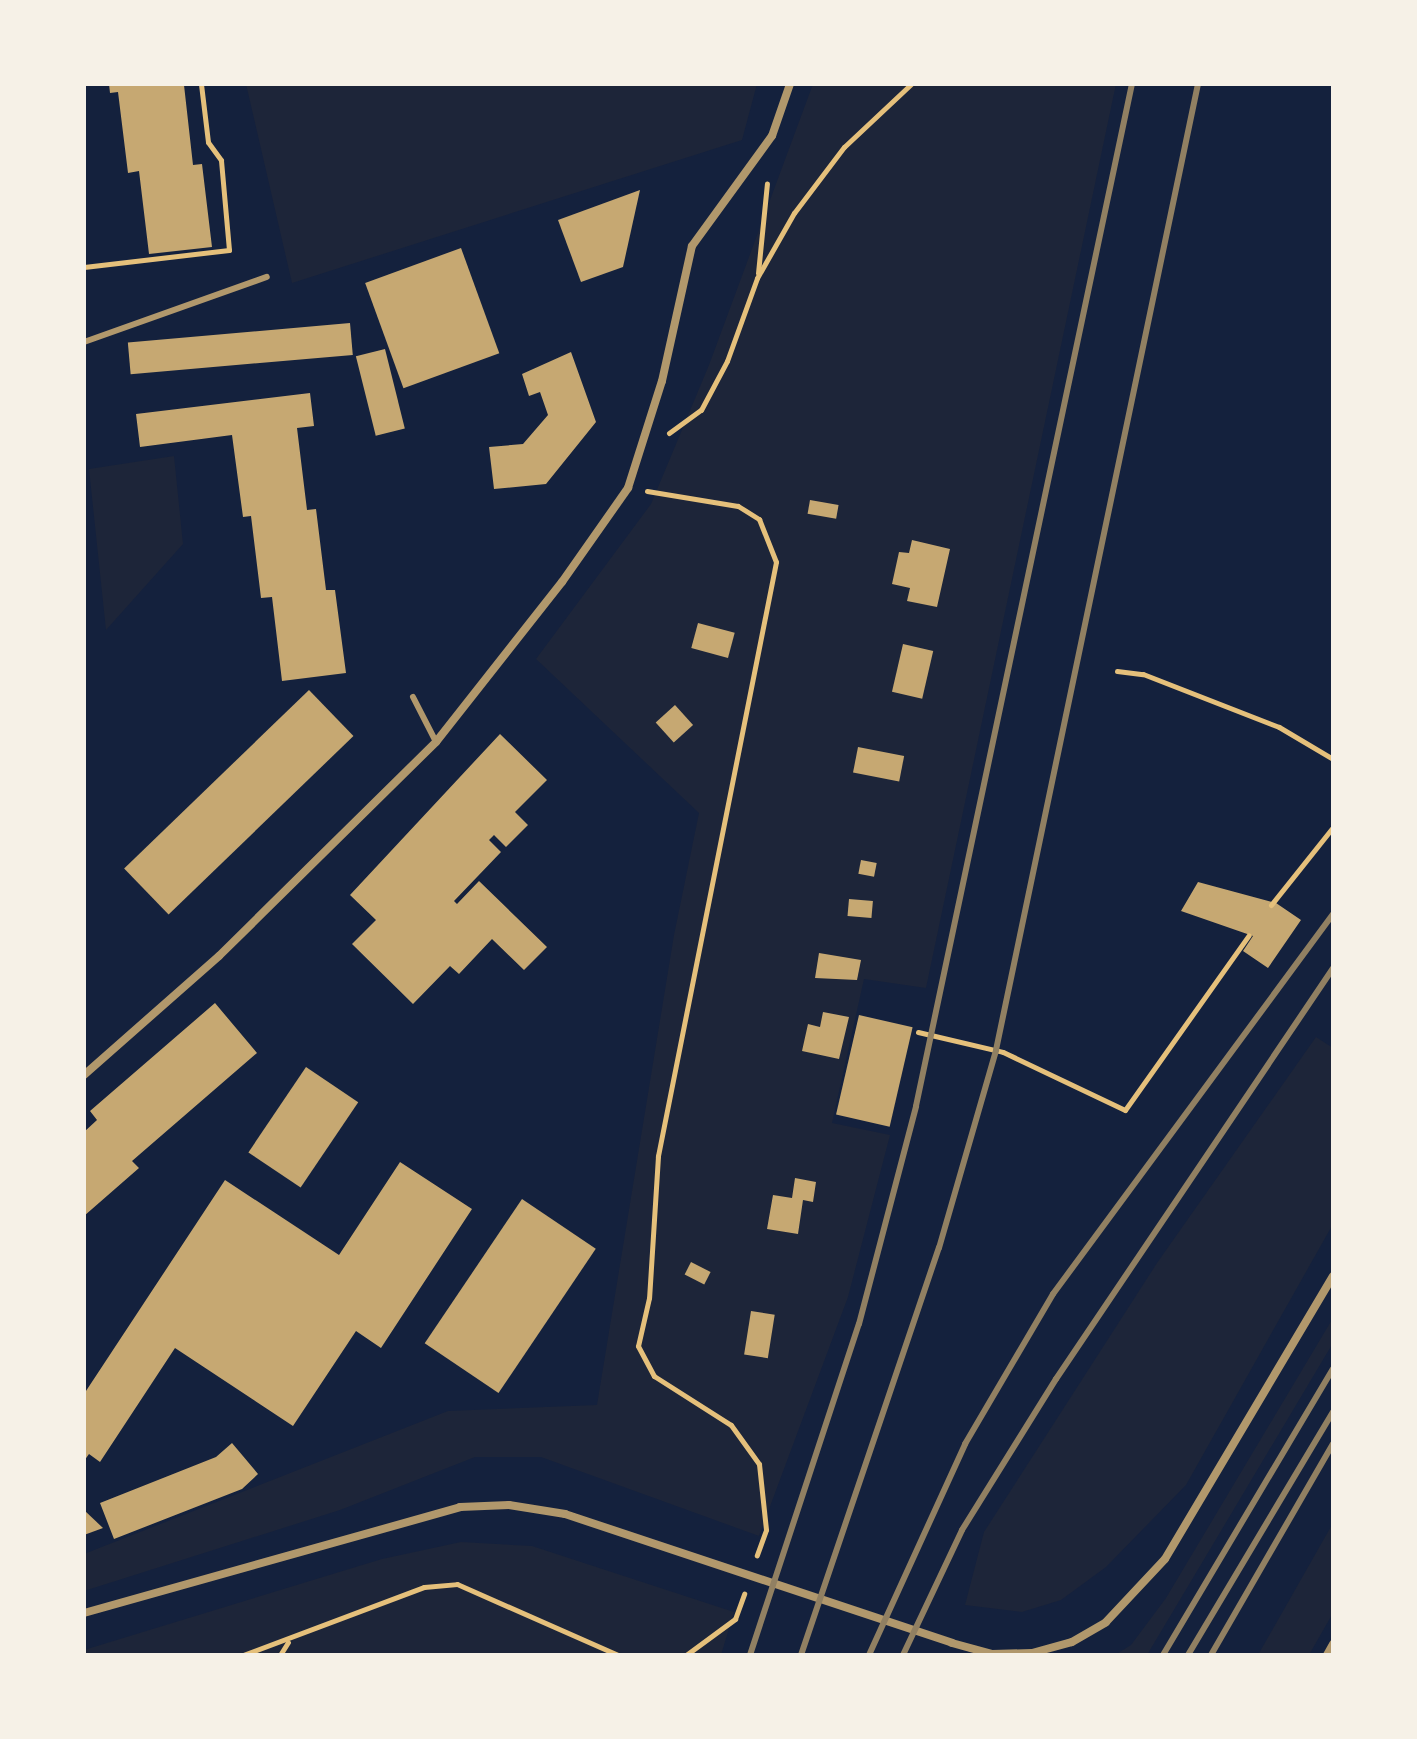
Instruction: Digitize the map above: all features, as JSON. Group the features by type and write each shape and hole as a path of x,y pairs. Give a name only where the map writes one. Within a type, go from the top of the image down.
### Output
{"street":[{"path":"84,1075 219,956 436,742 562,582 628,488 662,381 692,246 772,136 790,84"},
{"path":"84,1613 460,1507 509,1505 565,1514 952,1643 992,1654 1032,1653 1072,1642 1134,1597 1165,1559 1333,1276"},
{"path":"1327,1655 1333,1644"}],"lane":[{"path":"84,342 267,277"},
{"path":"413,697 436,742"}],"path":[{"path":"84,267 229,250 221,160 208,142 201,84"},
{"path":"639,454 701,410 727,361 757,278 794,213 844,147 911,84"},
{"path":"757,278 772,136"},
{"path":"628,488 738,506 759,519 776,562 693,964 658,1156 650,1237 649,1298 638,1346 654,1376 731,1425 759,1464 766,1530 756,1560"},
{"path":"1117,671 1143,674 1279,727 1333,759"},
{"path":"1271,905 1333,827"},
{"path":"918,1032 1003,1052 1125,1110 1249,935"},
{"path":"243,1655 289,1641 424,1587 457,1584 618,1655"},
{"path":"686,1655 735,1619 745,1589"},
{"path":"280,1655 289,1641"}],"shaded area":[{"path":"246,84 757,84 742,140 292,283"},
{"path":"813,84 1116,84 926,988 864,979 832,1123 890,1135 848,1297 759,1536 541,1457 475,1457 340,1510 84,1591 84,1554 448,1411 597,1405 674,935 699,813 536,659 651,504 709,365"},
{"path":"174,456 183,544 106,630 89,469"},
{"path":"1316,1037 1333,1048 1333,1224 1186,1485 1106,1567 1061,1600 1022,1612 965,1605 984,1532 1157,1263"},
{"path":"1333,1318 1333,1343 1147,1655 1115,1655 1131,1645 1166,1598"},
{"path":"1333,1523 1333,1613 1309,1655 1258,1655"},
{"path":"461,1542 532,1546 734,1612 721,1655 84,1655 84,1650 382,1559"}],"building":[{"path":"109,84 184,85 193,165 202,164 212,247 149,254 139,171 128,173 118,92 110,93"},
{"path":"640,190 623,267 581,282 558,220"},
{"path":"461,248 499,353 403,388 365,283"},
{"path":"350,323 353,355 131,374 128,342"},
{"path":"385,349 405,429 376,436 356,356"},
{"path":"571,352 596,422 546,484 494,489 489,447 523,444 548,415 540,392 529,396 522,374"},
{"path":"310,393 314,426 297,428 307,510 316,509 326,590 335,590 346,673 282,681 272,597 261,598 251,516 243,517 232,435 140,447 136,414"},
{"path":"810,500 839,505 836,519 808,514"},
{"path":"912,540 950,549 937,607 907,601 910,588 892,584 899,552 909,553"},
{"path":"698,623 735,633 728,658 691,648"},
{"path":"903,644 933,651 922,699 892,692"},
{"path":"309,690 353,736 169,915 124,869"},
{"path":"675,705 693,725 674,742 656,722"},
{"path":"500,734 547,780 515,812 528,825 506,847 494,835 489,840 501,852 454,901 457,904 479,881 547,947 524,970 492,939 459,974 450,966 413,1004 352,944 376,920 350,895"},
{"path":"858,747 904,756 899,781 853,773"},
{"path":"861,860 877,863 874,877 858,874"},
{"path":"1198,882 1276,903 1301,920 1268,968 1243,951 1253,936 1181,911"},
{"path":"849,899 873,901 871,918 848,916"},
{"path":"819,953 861,960 857,980 815,978"},
{"path":"215,1003 257,1053 132,1161 139,1168 84,1216 84,1132 97,1120 90,1111"},
{"path":"823,1012 849,1017 839,1059 802,1051 808,1024 820,1027"},
{"path":"859,1015 913,1027 890,1127 836,1114"},
{"path":"306,1067 358,1102 301,1188 248,1152"},
{"path":"400,1162 472,1209 381,1348 356,1331 293,1426 175,1348 100,1462 89,1454 84,1461 84,1394 225,1180 339,1255"},
{"path":"795,1178 816,1182 813,1202 803,1200 798,1234 767,1229 773,1195 792,1198"},
{"path":"522,1199 596,1249 498,1393 425,1343"},
{"path":"691,1262 711,1272 704,1284 685,1274"},
{"path":"751,1311 775,1315 768,1358 744,1354"},
{"path":"232,1443 258,1474 242,1489 114,1539 100,1503 216,1457"},
{"path":"84,1510 103,1528 84,1535"}],"railway":[{"path":"750,1655 859,1324 916,1106 1132,84"},
{"path":"801,1655 939,1248 996,1050 1198,84"},
{"path":"869,1655 965,1444 1053,1294 1333,914"},
{"path":"903,1655 962,1530 1056,1379 1333,968"},
{"path":"1163,1655 1333,1369"},
{"path":"1188,1655 1333,1412"},
{"path":"1211,1655 1333,1444"}]}
